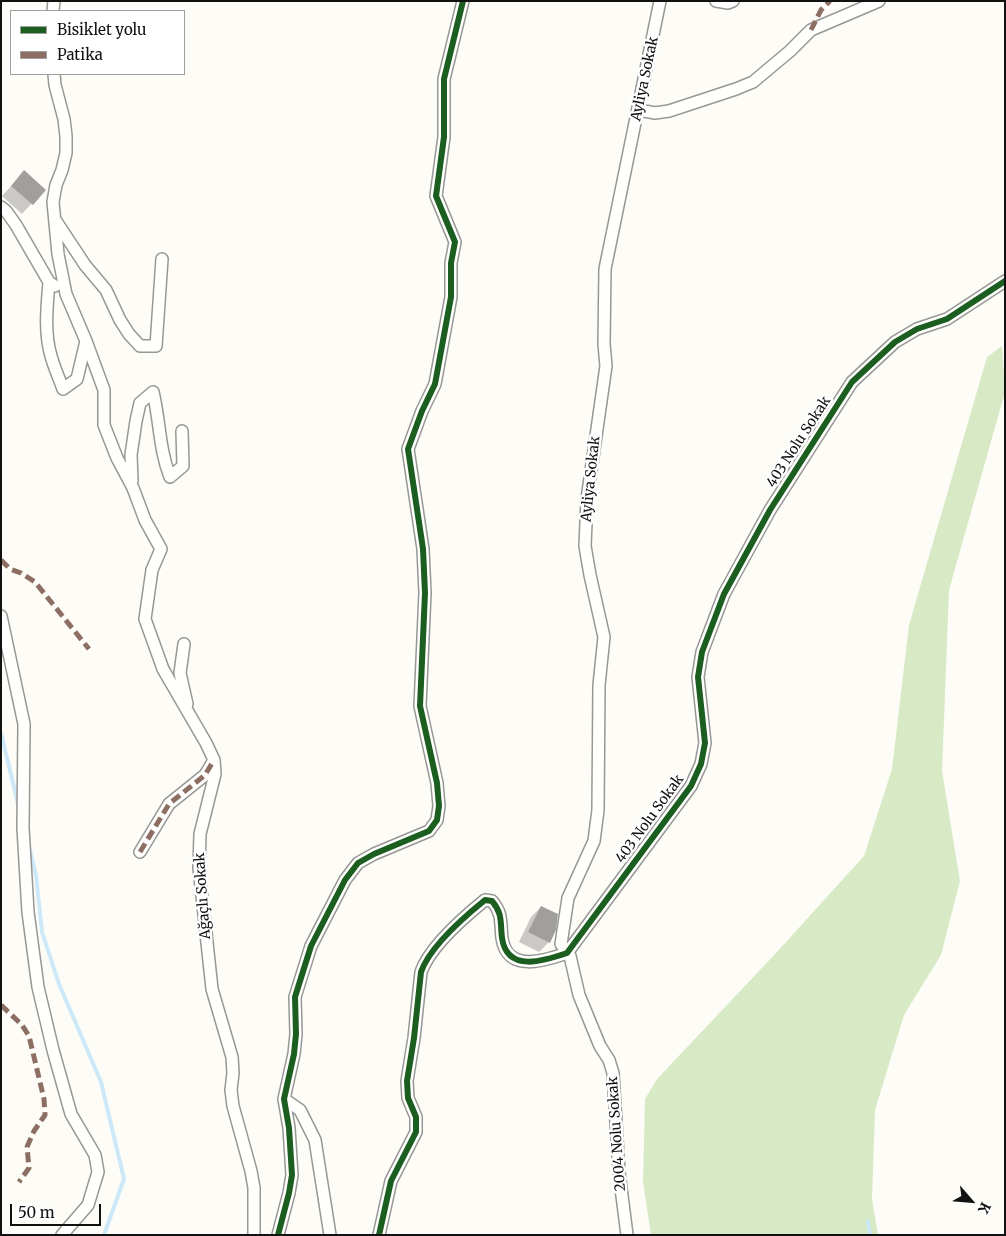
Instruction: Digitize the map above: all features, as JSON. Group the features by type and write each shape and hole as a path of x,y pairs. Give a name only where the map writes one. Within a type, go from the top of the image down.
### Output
{"street":[{"path":"278,1235 292,1175 289,1128 284,1098 295,1048 295,997 311,946 345,880 358,863 374,854 429,831 437,820 439,806 437,783 420,706 425,585 423,550 408,449 422,411 435,384 451,297 455,242 436,196 444,137 444,79 463,1"},
{"name":"Ayliya Sokak","path":"567,953 561,944 568,898 594,841 598,810 600,685 604,637 585,546 587,499 606,366 604,344 606,269 660,1"},
{"path":"716,1 728,3 733,1"},
{"path":"638,110 655,113 669,111 753,82 790,51 811,30 879,1"},
{"path":"54,75 66,136 66,153 53,202 58,254 66,294 86,340 104,390 104,425 145,520 162,549 152,570 146,619 163,669 214,760 205,774 169,804 140,852"},
{"path":"1,207 16,225 49,282 66,294"},
{"path":"55,220 85,265 106,290 128,334 140,346 156,346 162,259"},
{"name":"403 Nolu Sokak","path":"567,953 691,786 701,764 705,743 698,677 702,652 724,594 770,510 852,382 895,342 917,329 947,319 1005,281"},
{"path":"49,282 46,323 48,340 51,357 64,389 77,379 86,340"},
{"path":"132,488 131,455 140,403 153,392 157,409 160,444 170,477 182,466 182,431"},
{"path":"1,616 24,724 22,768 24,791 23,828 28,912 38,987 71,1114 95,1155 98,1172 88,1204 62,1235"},
{"path":"184,644 180,673 189,714"},
{"name":"Ağaçlı Sokak","path":"214,760 215,774 200,834 199,868 212,989 232,1057 231,1090 233,1106 252,1171 254,1235"},
{"path":"379,1235 390,1181 416,1132 416,1117 408,1098 407,1081 422,972 425,962 433,950 485,900 492,901 500,910 506,952 518,961 548,959 567,953"},
{"name":"2004 Nolu Sokak","path":"567,953 570,956 579,995 600,1046 609,1060 613,1073 618,1172 627,1235"},
{"path":"284,1098 300,1110 315,1140 330,1235"}],"green space":[{"path":"1002,346 1005,392 949,590 942,771 960,881 941,955 904,1015 875,1110 872,1199 878,1235 651,1235 643,1182 645,1099 657,1079 864,856 892,769 909,625 987,357"}],"building":[{"path":"24,170 46,190 33,205 11,186"},
{"path":"541,906 558,914 556,930 550,943 528,932"}],"waterway":[{"path":"1,733 18,804"},
{"path":"29,847 36,875 42,932 59,984 101,1082 124,1179 104,1235"},
{"path":"868,1221 870,1235"}],"marked path":[{"path":"811,30 821,10 830,1"},
{"path":"1,560 10,569 21,573 35,582 89,649"},
{"path":"140,852 169,804 205,775 214,760"},
{"path":"1,1005 22,1025 29,1036 44,1099 45,1115 34,1131 27,1147 29,1168 19,1182"}],"cycle path":[{"path":"278,1235 292,1175 289,1128 284,1099 294,1054 296,1034 295,997 311,946 345,880 358,863 374,854 429,831 437,820 439,806 437,783 420,706 425,593 423,549 408,449 422,411 435,384 451,297 451,263 455,242 436,196 444,137 444,79 463,1"},
{"path":"379,1235 391,1181 416,1132 416,1117 408,1098 407,1081 421,972 425,962 458,923 485,900 492,901 498,910 505,949 511,956 528,962 548,959 567,953 691,786 701,764 705,743 698,677 702,652 724,594 770,510 852,382 895,342 917,329 947,319 1005,281"}]}
